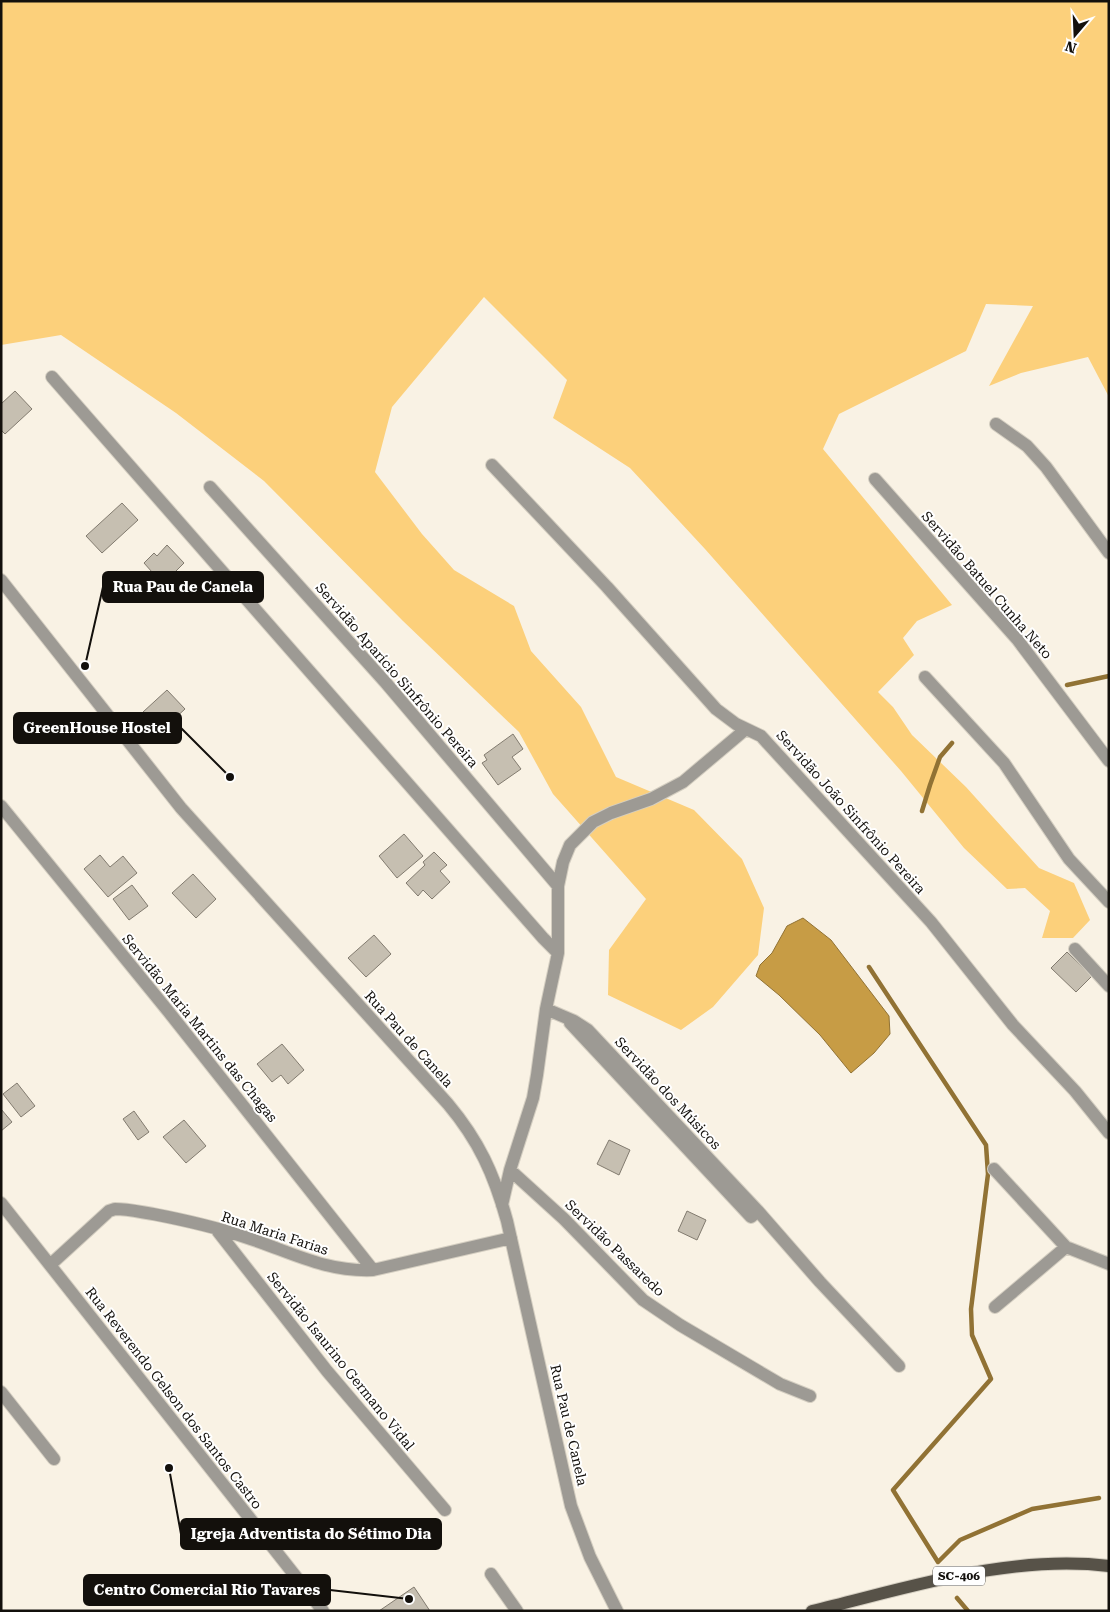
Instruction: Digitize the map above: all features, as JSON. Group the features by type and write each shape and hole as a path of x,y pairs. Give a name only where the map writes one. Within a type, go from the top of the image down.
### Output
{"main road":[{"name":"SC-406","path":"821,1610 948,1579 1018,1566 1082,1564 1109,1566"}],"street":[{"path":"52,378 543,938 558,952"},
{"path":"996,424 1027,446 1046,467 1109,552"},
{"name":"Servidão João Sinfrônio Pereira","path":"492,464 607,587 716,709 736,724 761,736 925,915 1014,1025 1076,1091 1109,1133"},
{"name":"Servidão Batuel Cunha Neto","path":"875,479 1017,639 1109,761"},
{"name":"Servidão Aparício Sinfrônio Pereira","path":"210,487 386,683 558,886"},
{"name":"Rua Pau de Canela","path":"1,580 181,808 462,1121 483,1155 502,1205 511,1238 571,1506 590,1557 617,1611"},
{"path":"925,677 1004,763 1069,859 1109,902"},
{"path":"502,1205 510,1170 532,1098 546,1009 558,952 558,886 563,862 570,845 594,822 611,813 669,791 701,768 746,729"},
{"name":"Servidão Maria Martins das Chagas","path":"1,806 168,1011 373,1270"},
{"path":"1075,949 1109,986"},
{"name":"Servidão dos Músicos","path":"546,1009 588,1030 692,1149 758,1210 820,1282 899,1366"},
{"path":"994,1169 1066,1247 1109,1264"},
{"name":"Servidão Passaredo","path":"510,1170 564,1219 643,1300 680,1325 780,1384 810,1396"},
{"name":"Rua Reverendo Gelson dos Santos Castro","path":"1,1203 323,1611"},
{"name":"Rua Maria Farias","path":"50,1265 109,1211 115,1208 164,1216 216,1229 245,1237 306,1261 350,1270 373,1270 511,1238"},
{"name":"Servidão Isaurino Germano Vidal","path":"216,1229 327,1371 445,1510"},
{"path":"995,1307 1066,1247"},
{"path":"1,1392 54,1459"},
{"path":"491,1574 517,1611"}],"shaded area":[{"path":"1,1 1109,1 1109,397 1088,357 1021,373 989,386 1033,306 986,304 966,351 839,414 823,449 952,605 917,621 903,638 914,655 878,692 893,707 912,735 966,787 1039,868 1074,883 1090,920 1073,938 1042,938 1050,911 1025,888 1007,889 964,848 901,771 705,549 630,468 553,418 567,380 484,297 392,407 375,472 422,534 454,570 514,606 531,651 581,707 616,777 694,810 742,859 764,908 758,955 713,1007 681,1030 608,995 609,950 646,899 553,794 519,732 403,621 264,481 176,413 61,335 1,345"},
{"path":"803,918 831,940 889,1016 890,1034 874,1053 851,1073 820,1035 779,995 756,976 760,965 772,953 787,926"}],"building":[{"path":"15,391 32,409 5,434 1,430 1,404"},
{"path":"122,503 138,520 102,553 86,536"},
{"path":"167,545 184,563 158,589 146,577 152,572 144,563 154,553 157,556"},
{"path":"167,690 185,709 161,731 143,712"},
{"path":"513,734 523,749 512,757 521,769 498,785 482,763 487,760 484,755"},
{"path":"404,834 423,856 397,878 379,856"},
{"path":"434,852 447,865 440,871 450,882 432,899 423,890 418,896 406,883 425,865 423,862"},
{"path":"100,855 110,867 123,856 137,873 108,897 84,869"},
{"path":"193,874 216,899 196,918 172,893"},
{"path":"132,885 148,906 129,920 113,899"},
{"path":"374,935 391,954 366,977 348,958"},
{"path":"1067,952 1092,976 1076,992 1051,968"},
{"path":"282,1044 304,1070 288,1084 281,1075 272,1082 257,1064"},
{"path":"17,1083 35,1106 21,1117 3,1094"},
{"path":"1,1109 12,1122 1,1131"},
{"path":"134,1111 149,1132 138,1140 123,1119"},
{"path":"184,1120 206,1146 186,1163 163,1137"},
{"path":"609,1140 630,1150 619,1175 597,1164"},
{"path":"687,1211 706,1220 697,1240 678,1231"},
{"path":"414,1587 430,1611 379,1611"}],"waterway":[{"path":"1067,685 1109,676"},
{"path":"922,811 940,757 952,743"},
{"path":"869,967 986,1145 988,1174 971,1309 972,1335 991,1379 893,1490 938,1562 960,1540 1032,1509 1099,1498"},
{"path":"957,1598 968,1611"}],"place":[{"name":"Rua Pau de Canela","path":"85,666"},
{"name":"GreenHouse Hostel","path":"230,777"},
{"name":"Igreja Adventista do Sétimo Dia","path":"169,1468"},
{"name":"Centro Comercial Rio Tavares","path":"409,1599"}]}
